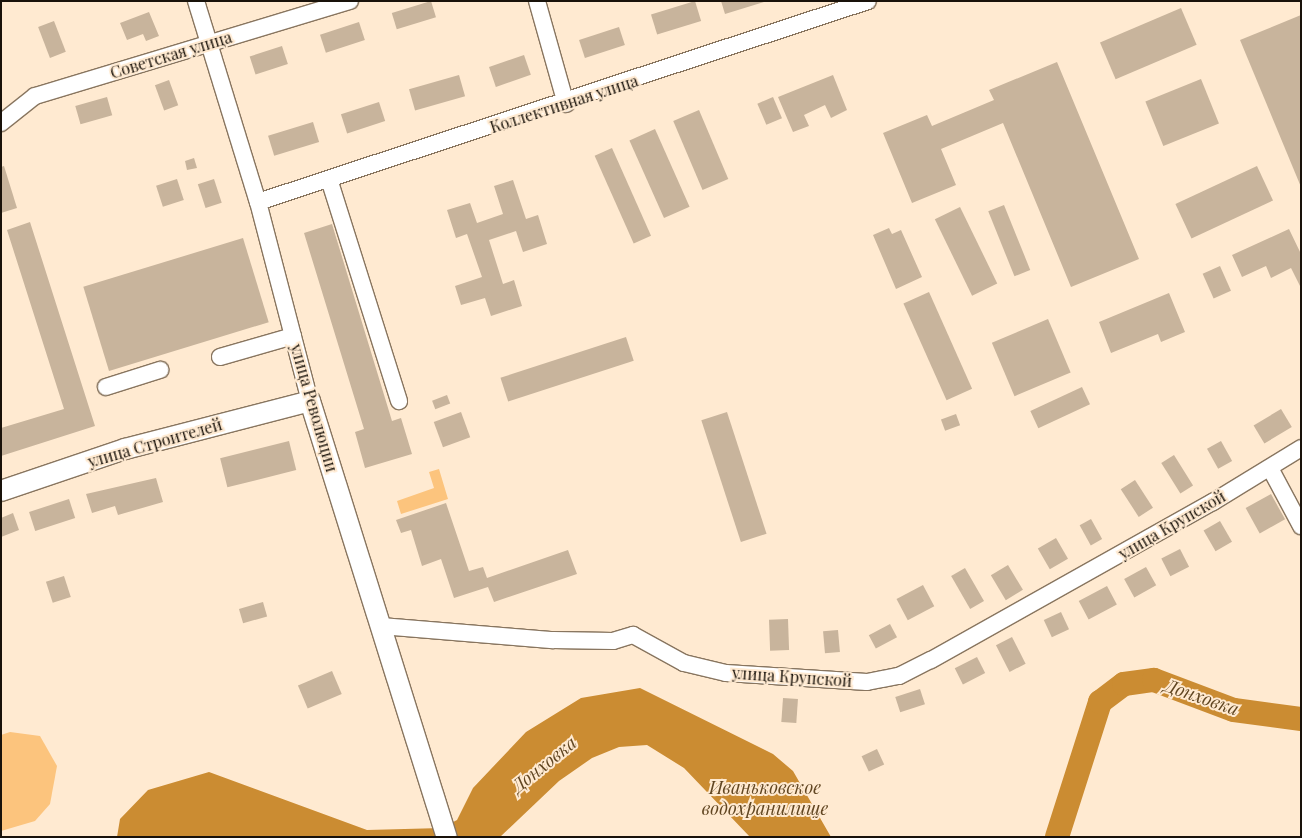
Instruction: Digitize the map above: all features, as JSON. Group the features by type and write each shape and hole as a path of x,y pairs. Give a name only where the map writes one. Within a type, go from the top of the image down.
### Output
{"main road":[{"name":"улица Строителей","path":"1,491 125,449 310,401"},
{"name":"улица Революции","path":"310,401 441,812 447,837"}],"street":[{"name":"улица Революции","path":"196,1 258,202 310,401"},
{"name":"Советская улица","path":"1,123 35,96 350,1"},
{"path":"537,1 566,104"},
{"name":"Коллективная улица","path":"258,202 566,104 868,1"},
{"path":"329,179 399,401"},
{"path":"220,357 293,336"},
{"path":"106,386 160,370"},
{"name":"улица Крупской","path":"381,626 554,640 613,641 633,635 684,663 726,673 868,682 899,676 931,660 1270,468 1301,448"},
{"path":"1270,468 1301,526"}],"shaded area":[{"path":"439,469 448,499 401,514 397,501 434,488 429,472"},
{"path":"10,732 40,736 57,766 50,804 35,821 1,831 1,735"}],"water":[{"name":"Иваньковское водохранилище","path":"640,688 773,754 793,771 831,837 750,837 684,768 647,745 619,747 592,758 559,781 500,837 117,837 120,819 148,790 209,772 367,830 442,828 457,820 473,788 526,732 581,698"}],"building":[{"path":"431,1 436,17 397,29 392,13"},
{"path":"695,1 701,21 657,35 651,14"},
{"path":"721,1 764,1 764,2 725,14"},
{"path":"1181,8 1197,45 1116,79 1100,42"},
{"path":"149,12 159,36 146,41 143,34 127,40 120,23"},
{"path":"1301,15 1301,187 1240,40"},
{"path":"54,21 66,52 50,58 38,27"},
{"path":"359,22 365,40 326,53 320,35"},
{"path":"619,27 625,45 585,58 579,40"},
{"path":"282,46 288,64 256,75 250,57"},
{"path":"524,55 531,75 496,87 489,67"},
{"path":"1057,62 1139,259 1071,287 1003,123 941,149 956,185 912,203 883,133 927,115 932,126 994,100 989,90"},
{"path":"459,75 465,96 415,110 409,89"},
{"path":"833,75 847,110 831,118 825,105 804,115 809,126 793,132 778,97"},
{"path":"1201,79 1219,124 1163,146 1145,101"},
{"path":"169,80 178,105 164,111 155,85"},
{"path":"107,97 112,115 81,124 75,106"},
{"path":"773,97 782,118 766,125 757,104"},
{"path":"379,102 385,121 347,133 341,114"},
{"path":"699,110 728,179 703,190 673,121"},
{"path":"313,122 319,142 274,156 268,136"},
{"path":"655,129 690,207 664,218 629,140"},
{"path":"612,148 651,236 634,243 595,156"},
{"path":"194,158 197,168 187,170 185,161"},
{"path":"4,166 17,208 1,213 1,167"},
{"path":"1257,166 1273,200 1191,238 1175,204"},
{"path":"177,179 184,200 163,207 156,186"},
{"path":"214,179 222,203 206,208 198,184"},
{"path":"513,180 526,219 538,215 547,244 523,252 516,231 489,240 503,284 514,280 522,306 491,316 485,298 461,305 455,286 482,277 467,234 456,238 447,210 470,203 477,223 503,214 494,186"},
{"path":"1004,205 1030,270 1014,276 988,211"},
{"path":"960,207 997,283 972,296 935,219"},
{"path":"30,222 95,426 1,456 1,428 64,409 7,230"},
{"path":"332,224 392,421 401,418 412,454 365,468 355,432 364,429 304,233"},
{"path":"889,228 892,234 901,230 922,277 896,289 873,235"},
{"path":"1289,229 1301,254 1301,288 1291,268 1271,278 1266,266 1242,277 1232,255"},
{"path":"243,238 269,322 109,371 83,287"},
{"path":"1220,266 1231,291 1214,298 1203,274"},
{"path":"929,292 972,389 947,400 903,303"},
{"path":"1169,293 1185,332 1161,342 1158,334 1111,353 1099,322"},
{"path":"1048,319 1071,372 1015,396 992,343"},
{"path":"626,337 634,361 508,402 500,378"},
{"path":"1082,387 1090,404 1038,428 1030,411"},
{"path":"447,395 450,403 435,409 432,401"},
{"path":"1281,409 1292,427 1264,443 1254,425"},
{"path":"461,412 470,437 443,447 434,422"},
{"path":"727,412 767,534 741,542 701,420"},
{"path":"956,414 960,425 945,431 941,419"},
{"path":"289,441 296,470 227,487 220,458"},
{"path":"1221,441 1232,461 1218,469 1207,449"},
{"path":"1174,455 1193,486 1180,493 1161,463"},
{"path":"156,478 163,502 118,515 115,506 92,513 86,494"},
{"path":"1135,480 1153,508 1139,517 1121,489"},
{"path":"1271,494 1285,519 1260,533 1246,508"},
{"path":"69,499 75,518 35,531 29,512"},
{"path":"446,503 469,571 483,567 487,578 568,550 577,574 494,602 488,587 454,598 441,559 422,566 411,530 401,533 396,520"},
{"path":"13,513 19,530 1,537 1,518"},
{"path":"1091,519 1102,539 1091,545 1080,525"},
{"path":"1220,521 1232,542 1216,551 1204,530"},
{"path":"1056,538 1068,559 1050,569 1038,548"},
{"path":"1180,549 1189,567 1170,576 1161,559"},
{"path":"1008,565 1023,590 1006,600 991,575"},
{"path":"1146,567 1156,585 1134,597 1124,579"},
{"path":"965,568 984,601 970,609 951,576"},
{"path":"64,576 71,597 53,603 46,582"},
{"path":"923,585 934,606 908,620 897,599"},
{"path":"1107,586 1117,605 1089,620 1079,601"},
{"path":"263,602 267,616 243,623 239,609"},
{"path":"1061,612 1069,629 1052,637 1044,620"},
{"path":"788,619 789,650 770,651 769,620"},
{"path":"890,624 897,637 876,649 869,635"},
{"path":"838,630 840,652 825,653 823,631"},
{"path":"1012,637 1026,664 1010,672 996,645"},
{"path":"977,657 985,673 963,684 955,668"},
{"path":"332,671 342,694 308,708 298,685"},
{"path":"920,689 925,704 900,712 895,697"},
{"path":"783,698 798,699 796,723 781,722"},
{"path":"877,749 884,764 869,772 862,756"}],"waterway":[{"name":"Донховка","path":"1057,837 1100,702 1124,684 1154,680 1234,710 1301,719"}]}
